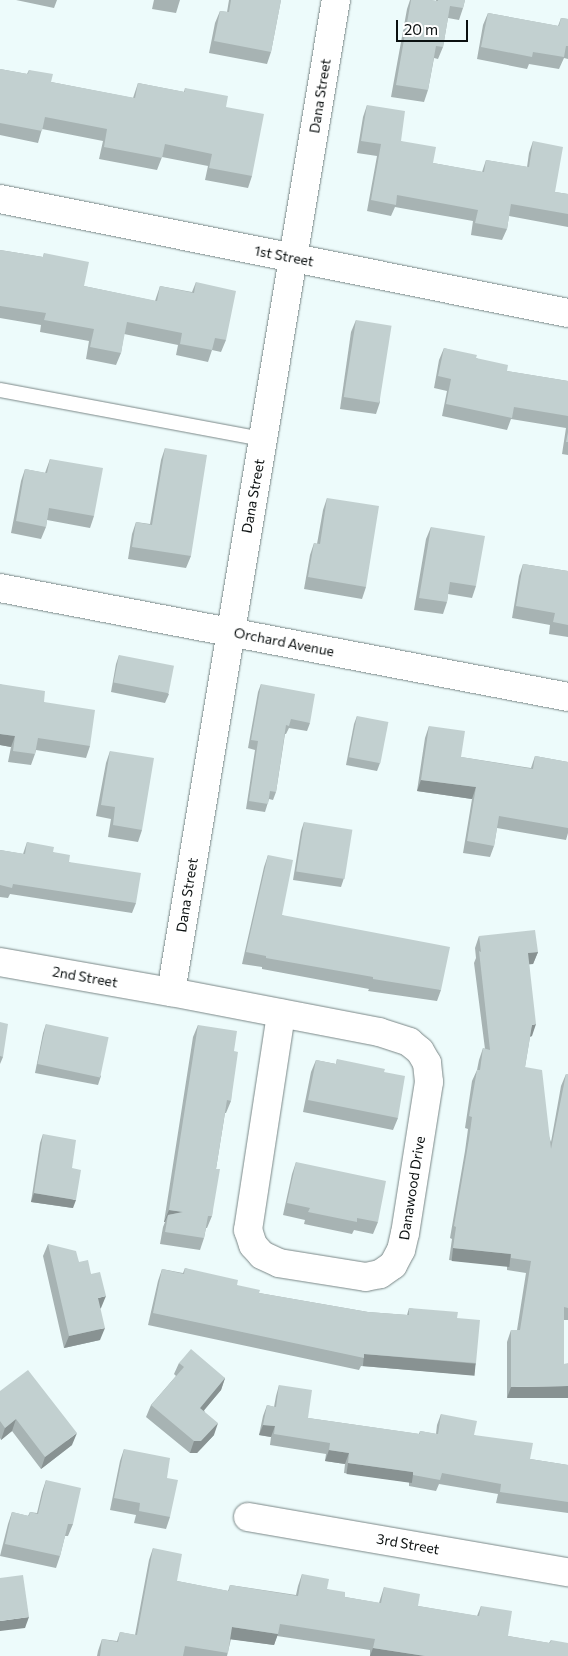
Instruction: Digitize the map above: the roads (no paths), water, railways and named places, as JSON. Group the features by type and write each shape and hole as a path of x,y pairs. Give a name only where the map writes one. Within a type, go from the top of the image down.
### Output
{"street":[{"name":"Dana Street","path":"171,992 336,0"},
{"name":"1st Street","path":"0,199 568,313"},
{"name":"Orchard Avenue","path":"0,588 568,697"},
{"name":"2nd Street","path":"0,962 171,992"},
{"name":"Danawood Drive","path":"171,992 387,1035 409,1042 420,1051 427,1063 429,1082 401,1250 393,1265 380,1274 366,1277 279,1263 262,1256 253,1245 248,1230 281,1014"},
{"name":"3rd Street","path":"248,1517 568,1572"}],"lane":[{"path":"0,390 262,439"}]}
